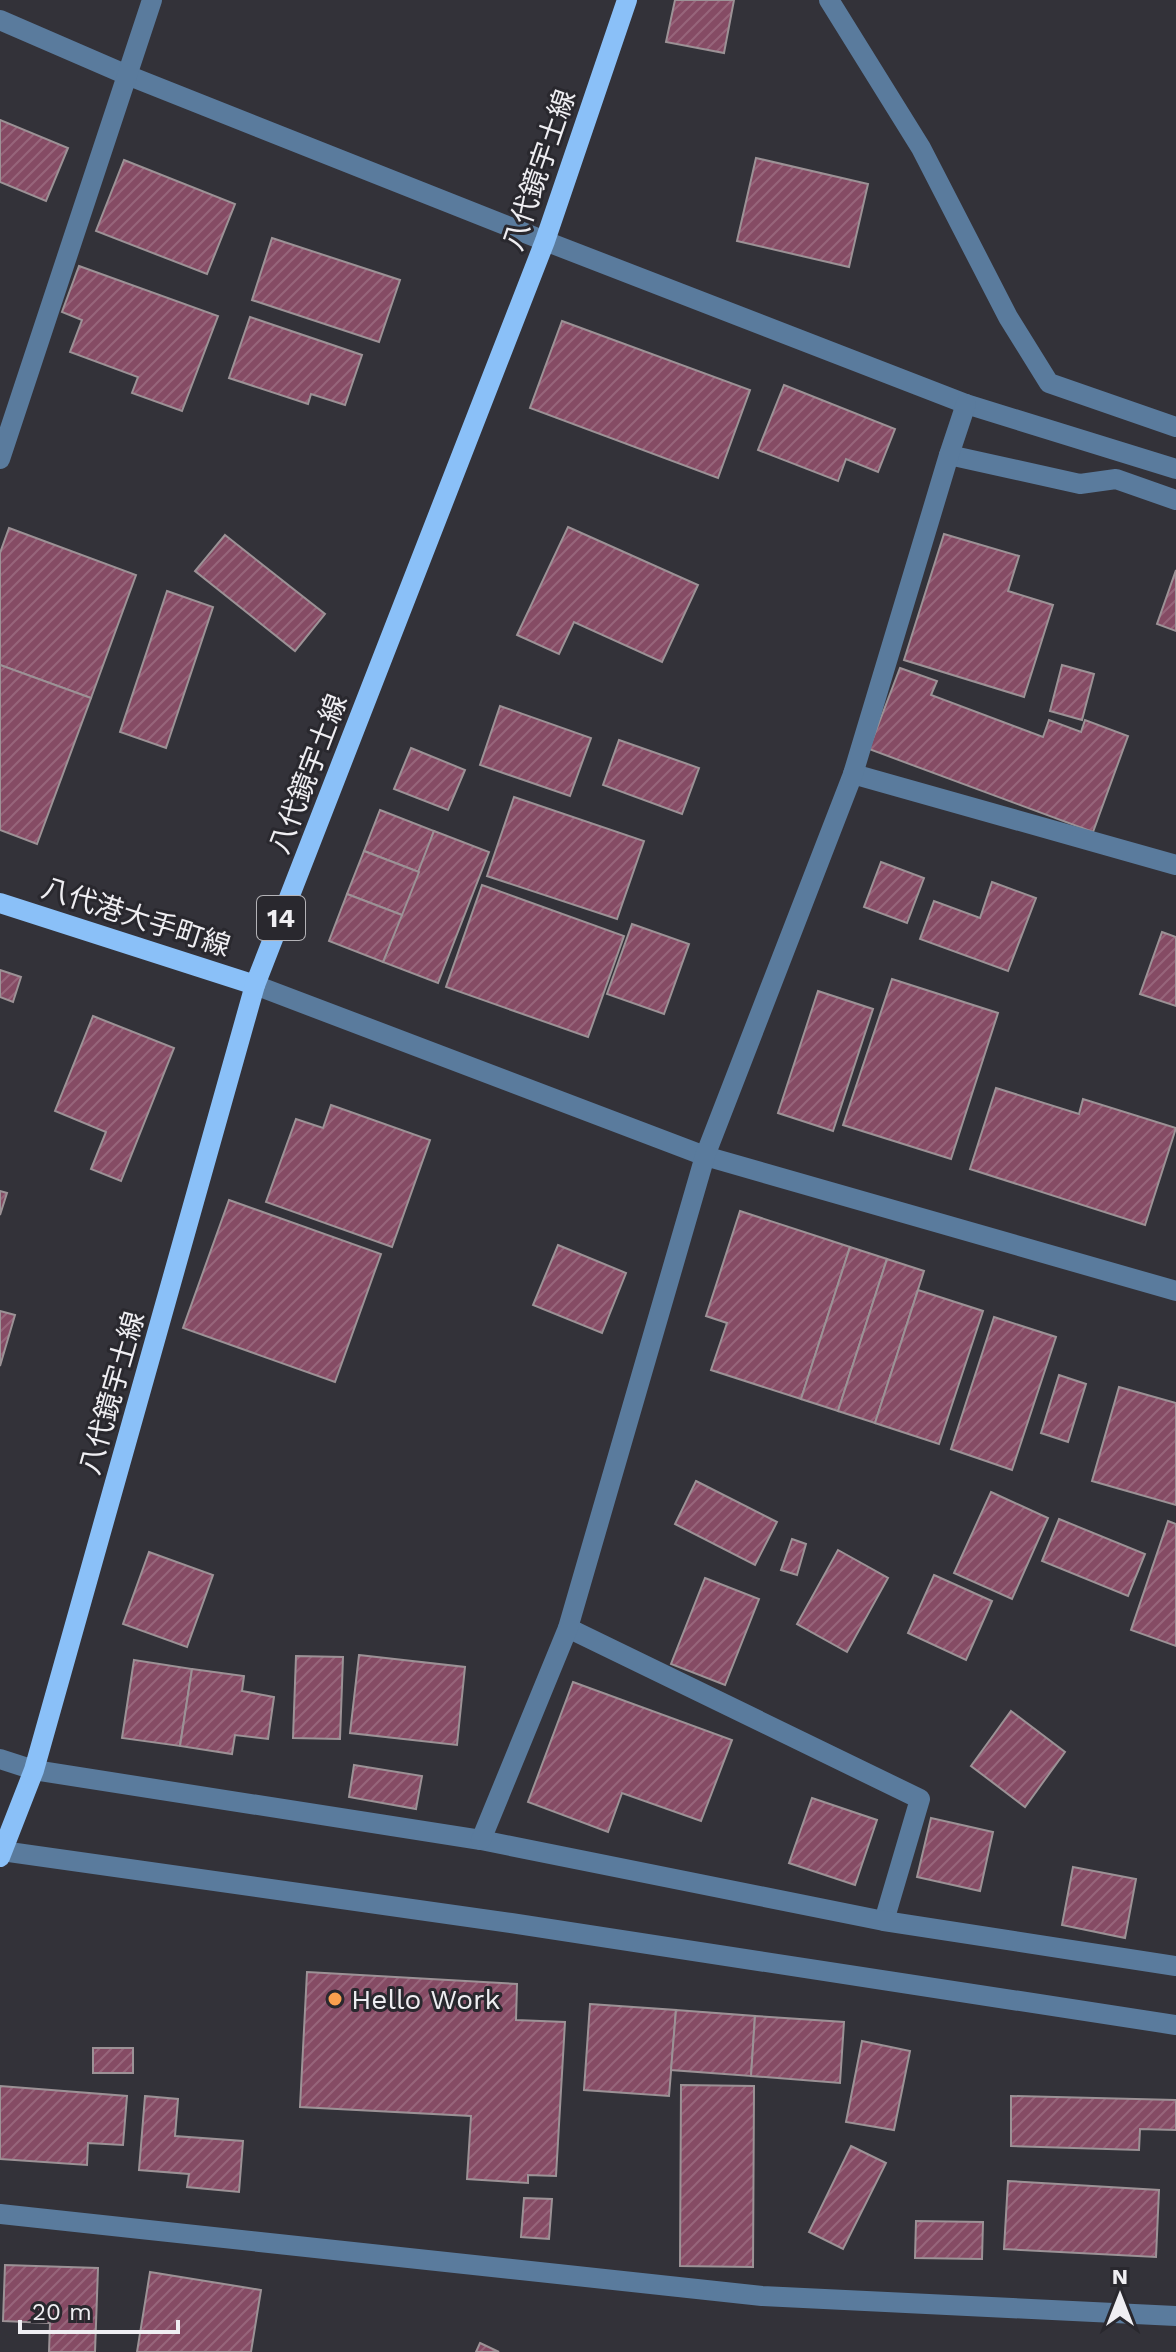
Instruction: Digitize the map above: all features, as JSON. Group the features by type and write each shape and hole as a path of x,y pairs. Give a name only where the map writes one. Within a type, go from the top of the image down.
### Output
{"main road":[{"name":"八代鏡宇土線","path":"1,1854 34,1770 255,985 545,241 627,0"},
{"name":"八代港大手町線","path":"0,903 255,985"}],"street":[{"path":"0,459 152,0"},
{"path":"829,0 921,148 1008,317 1049,383 1176,427"},
{"path":"0,20 127,75 966,404 1176,469"},
{"path":"481,1840 568,1628 705,1156 853,774 966,404"},
{"path":"949,455 1080,484 1116,479 1176,500"},
{"path":"853,774 1176,865"},
{"path":"255,985 705,1156 1176,1291"},
{"path":"568,1628 920,1799 884,1921"},
{"path":"0,1759 34,1770 481,1840 884,1921 1176,1966"},
{"path":"1,1854 511,1923 1176,2025"},
{"path":"0,2214 762,2296 1176,2316"}],"building":[{"path":"675,0 734,0 724,53 666,42"},
{"path":"0,120 68,148 46,201 0,182"},
{"path":"756,158 868,184 849,267 737,241"},
{"path":"124,160 235,204 207,274 96,231"},
{"path":"272,238 400,280 379,342 252,300"},
{"path":"79,266 218,316 182,411 132,393 138,377 70,352 82,320 62,312"},
{"path":"250,317 362,355 345,405 311,394 308,404 229,378"},
{"path":"562,321 750,390 718,478 530,408"},
{"path":"784,385 895,429 878,472 846,459 838,481 758,450"},
{"path":"568,527 698,585 662,662 574,622 559,654 517,635"},
{"path":"9,528 136,575 91,698 0,665 0,553"},
{"path":"944,534 1019,556 1008,591 1053,605 1024,697 904,660"},
{"path":"225,535 325,614 295,651 195,571"},
{"path":"1176,570 1176,631 1157,624"},
{"path":"167,591 213,607 166,748 120,732"},
{"path":"0,665 91,698 37,844 0,830"},
{"path":"1062,665 1094,674 1082,720 1050,711"},
{"path":"900,668 937,681 931,695 1043,737 1049,720 1081,732 1085,720 1128,736 1093,832 869,749"},
{"path":"500,706 591,738 570,796 480,765"},
{"path":"619,740 699,768 682,814 603,785"},
{"path":"411,748 465,770 448,810 394,789"},
{"path":"514,797 644,841 617,919 487,876"},
{"path":"380,810 434,831 419,872 364,851"},
{"path":"434,831 489,852 438,983 383,962"},
{"path":"364,851 419,872 402,915 347,894"},
{"path":"881,862 924,878 907,923 864,907"},
{"path":"992,882 1036,898 1008,971 920,939 934,901 980,918"},
{"path":"482,885 624,936 588,1037 446,987"},
{"path":"347,894 402,915 383,962 329,941"},
{"path":"632,924 689,944 664,1014 607,994"},
{"path":"1162,932 1176,937 1176,1006 1140,994"},
{"path":"0,970 21,977 13,1002 0,997"},
{"path":"892,979 998,1013 951,1159 843,1125"},
{"path":"818,991 873,1009 833,1131 778,1113"},
{"path":"93,1016 174,1048 121,1181 91,1169 106,1132 55,1111"},
{"path":"996,1088 1079,1114 1083,1099 1176,1128 1145,1225 970,1169"},
{"path":"331,1105 430,1140 392,1247 266,1202 296,1119 323,1128"},
{"path":"0,1191 7,1193 0,1215"},
{"path":"229,1200 381,1254 335,1382 183,1328"},
{"path":"740,1211 850,1247 801,1399 711,1370 727,1323 706,1316"},
{"path":"558,1245 626,1273 602,1333 533,1305"},
{"path":"850,1247 887,1259 838,1411 801,1399"},
{"path":"887,1259 924,1271 875,1423 838,1411"},
{"path":"918,1290 983,1311 939,1444 875,1423"},
{"path":"0,1311 15,1315 0,1366"},
{"path":"994,1317 1056,1337 1012,1470 951,1449"},
{"path":"1059,1375 1086,1384 1068,1442 1041,1433"},
{"path":"1119,1387 1176,1403 1176,1505 1092,1481"},
{"path":"696,1481 777,1522 755,1565 675,1524"},
{"path":"991,1492 1048,1518 1012,1599 954,1573"},
{"path":"1059,1519 1145,1554 1128,1596 1042,1561"},
{"path":"1168,1521 1176,1524 1176,1646 1131,1630"},
{"path":"792,1539 806,1544 797,1575 781,1570"},
{"path":"838,1550 888,1578 847,1652 797,1624"},
{"path":"149,1552 213,1575 187,1647 123,1624"},
{"path":"934,1575 992,1601 966,1660 908,1633"},
{"path":"705,1578 759,1599 725,1685 671,1664"},
{"path":"359,1655 465,1667 457,1745 350,1733"},
{"path":"296,1656 343,1657 340,1739 293,1738"},
{"path":"134,1660 192,1669 180,1746 122,1738"},
{"path":"192,1669 244,1676 242,1691 274,1697 268,1739 235,1735 232,1754 180,1746"},
{"path":"573,1682 732,1740 701,1821 622,1793 608,1832 528,1802"},
{"path":"1011,1711 1065,1752 1025,1807 971,1766"},
{"path":"354,1765 422,1776 416,1809 349,1797"},
{"path":"812,1798 877,1820 855,1885 789,1863"},
{"path":"931,1818 993,1832 980,1891 917,1877"},
{"path":"1073,1867 1136,1879 1125,1938 1062,1925"},
{"path":"307,1972 517,1984 516,2020 565,2022 556,2176 528,2175 528,2183 467,2179 471,2116 300,2107"},
{"path":"590,2004 676,2010 669,2096 584,2090"},
{"path":"676,2010 755,2016 751,2076 671,2070"},
{"path":"755,2016 844,2022 840,2083 751,2076"},
{"path":"862,2041 910,2051 894,2130 846,2122"},
{"path":"93,2048 133,2048 133,2073 93,2073"},
{"path":"681,2085 754,2086 753,2267 680,2266"},
{"path":"0,2086 127,2096 123,2145 88,2143 87,2165 0,2159"},
{"path":"145,2096 178,2099 175,2136 243,2141 239,2192 187,2187 189,2174 139,2170"},
{"path":"1011,2096 1176,2100 1176,2130 1140,2129 1139,2150 1011,2146"},
{"path":"851,2146 886,2163 843,2249 809,2232"},
{"path":"1008,2181 1159,2190 1156,2257 1004,2249"},
{"path":"524,2198 552,2199 549,2239 521,2237"},
{"path":"916,2221 983,2222 982,2259 915,2258"},
{"path":"5,2265 98,2268 95,2352 49,2352 50,2323 3,2321"},
{"path":"150,2272 261,2290 251,2352 137,2352"},
{"path":"480,2343 499,2352 476,2352"}],"place":[{"name":"Hello Work","path":"335,1999"}]}
